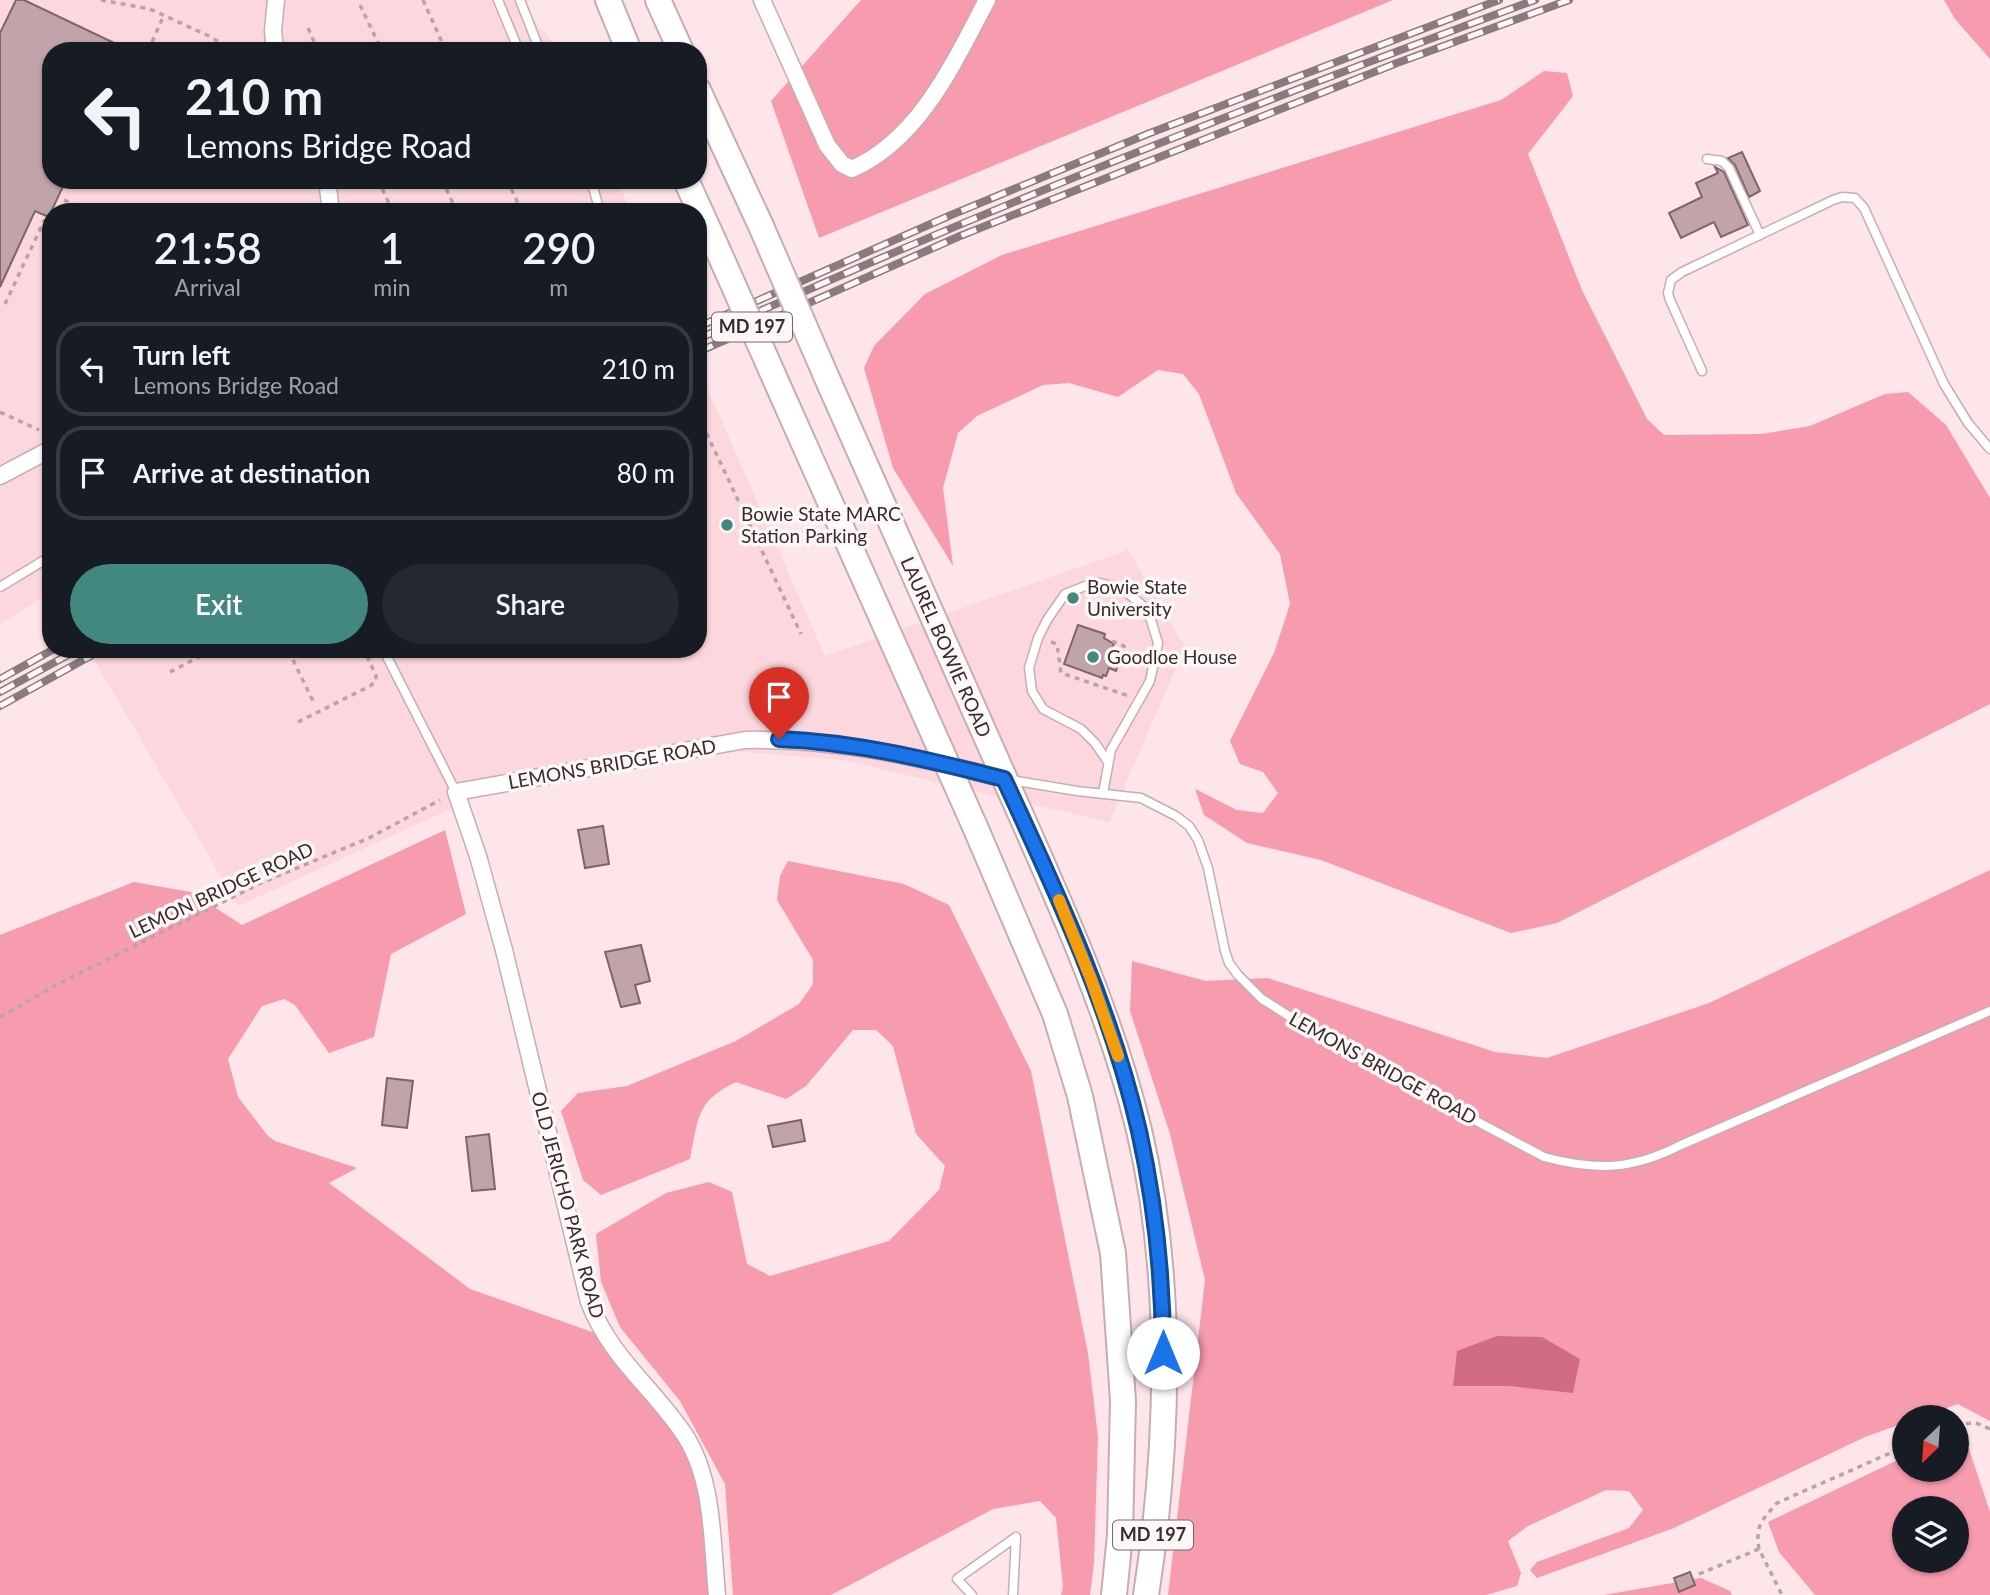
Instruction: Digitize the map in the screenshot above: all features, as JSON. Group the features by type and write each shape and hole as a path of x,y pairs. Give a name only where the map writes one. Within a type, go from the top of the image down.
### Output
{"main road":[{"path":"608,0 625,42"},
{"path":"658,0 677,42"},
{"name":"LAUREL BOWIE ROAD","path":"707,109 1051,879 1116,1048 1141,1144 1152,1208 1163,1316 1164,1403 1160,1474 1146,1595"},
{"name":"MD 197","path":"707,226 949,765 1055,1014 1080,1096 1113,1253 1123,1401 1121,1535 1114,1595"}],"street":[{"path":"274,42 276,0"},
{"path":"762,0 827,145 842,164 852,169 887,149 911,124 943,82 987,0"},
{"path":"0,476 42,454"},
{"name":"LEMONS BRIDGE ROAD","path":"456,792 745,740 808,740 864,747 1004,779"},
{"name":"OLD JERICHO PARK ROAD","path":"456,792 478,856 504,950 589,1302 619,1358 687,1439 697,1461 707,1501 717,1595"}],"lane":[{"path":"498,0 515,42"},
{"path":"520,0 536,42"},
{"path":"1707,159 1717,159 1729,168 1760,235"},
{"path":"1702,371 1670,300 1669,283 1673,277 1833,200 1850,197 1859,200 1944,384 1968,423 1990,449"},
{"path":"0,587 42,561"},
{"path":"1103,793 1111,750 1141,700 1155,664 1158,643 1151,620 1141,604 1121,588 1095,582 1065,594 1038,638 1029,668 1032,691 1043,709 1081,729 1108,762"},
{"path":"388,658 456,792"},
{"name":"LEMONS BRIDGE ROAD","path":"1004,779 1141,798 1176,816 1189,826 1198,839 1208,868 1224,951 1229,963 1262,999 1341,1049 1544,1157 1565,1162 1597,1167 1635,1164 1656,1158 1990,1011"},
{"path":"972,1595 957,1579 1016,1537 1013,1595"}],"path":[{"path":"101,0 149,9 221,42"},
{"path":"423,0 442,42"},
{"path":"360,5 378,42"},
{"path":"152,42 164,15"},
{"path":"308,28 314,42"},
{"path":"64,200 70,203"},
{"path":"5,304 42,226"},
{"path":"0,412 39,430"},
{"path":"707,434 801,634"},
{"path":"1038,638 1057,644 1061,673 1141,700"},
{"path":"1112,641 1124,646 1124,653 1155,664"},
{"path":"170,672 197,658"},
{"path":"298,722 376,681 368,658"},
{"path":"293,660 315,705"},
{"name":"LEMON BRIDGE ROAD","path":"0,1017 62,982 248,890 369,838 456,792"},
{"path":"1969,1423 1976,1423 1990,1429"},
{"path":"1782,1595 1759,1549 1757,1535 1761,1520 1777,1503 1892,1452"},
{"path":"1699,1574 1759,1549"}],"shaded area":[{"path":"0,0 517,0 552,42 42,42 42,189 621,189 627,203 42,203 42,598 0,624"},
{"path":"861,0 1393,0 819,238 771,101"},
{"path":"1944,0 1990,0 1990,59 1955,19"},
{"path":"1544,71 1567,73 1573,96 1528,154 1582,290 1647,419 1664,435 1761,434 1810,426 1885,394 1908,392 1946,425 1990,498 1990,704 1557,923 1511,933 1321,860 1247,843 1204,815 1195,789 1237,810 1263,813 1278,793 1263,772 1240,764 1230,741 1274,653 1290,604 1280,554 1236,493 1199,394 1183,374 1158,370 1118,397 1069,383 1043,385 977,416 958,433 943,488 953,566 893,468 864,368 874,346 925,294 1002,255 1501,100"},
{"name":"Bowie State University","path":"707,387 825,656 1128,550 1185,647 1109,822 842,760 732,751 479,796 238,906 93,658 707,658"},
{"path":"445,830 466,914 391,954 374,1037 329,1053 295,1005 284,999 262,1006 228,1059 238,1097 268,1136 275,1141 357,1168 329,1183 470,1289 598,1334 676,1423 705,1480 718,1595 0,1595 0,935 134,882 191,892 242,925"},
{"path":"788,861 904,884 949,905 1031,1071 1088,1353 1098,1437 1094,1562 1090,1595 1061,1595 1063,1587 1056,1518 1040,1501 993,1509 831,1595 733,1595 725,1484 680,1401 620,1327 601,1282 596,1234 666,1193 709,1182 732,1192 747,1264 770,1276 889,1241 939,1190 945,1166 916,1134 893,1046 876,1030 853,1030 806,1086 786,1099 736,1082 723,1089 706,1104 701,1113 690,1159 601,1195 583,1180 561,1111 578,1093 627,1086 736,1041 799,1004 813,984 813,960 777,900 780,876"},
{"path":"1990,870 1990,1421 1969,1410 1969,1405 1892,1405 1892,1427 1865,1437 1674,1528 1537,1578 1530,1570 1537,1562 1629,1528 1643,1510 1629,1491 1606,1490 1528,1526 1508,1541 1521,1573 1517,1586 1486,1595 1168,1595 1205,1280 1170,1134 1130,1011 1132,961 1206,981 1268,978 1495,1052 1547,1058 1709,1003"},
{"path":"1497,1336 1542,1337 1580,1359 1573,1393 1509,1386 1453,1386 1457,1351"},
{"path":"1969,1449 1990,1512 1990,1595 1815,1595 1779,1552 1768,1522 1892,1463 1892,1482 1969,1482"},
{"path":"1701,1578 1730,1591 1732,1595 1604,1595"}],"building":[{"path":"16,0 24,0 112,42 42,42 42,189 62,189 55,203 42,203 42,214 35,211 0,287 0,33"},
{"path":"1742,152 1760,191 1749,197 1735,165 1728,158"},
{"path":"1715,167 1724,172 1748,225 1721,237 1714,222 1681,238 1669,213 1702,197 1696,183 1718,173"},
{"name":"Goodloe House","path":"1078,625 1105,634 1104,638 1114,644 1112,648 1122,651 1116,671 1109,668 1106,676 1103,675 1102,678 1064,664"},
{"path":"603,826 609,864 585,868 578,830"},
{"path":"641,945 650,981 635,985 640,1003 621,1007 605,952"},
{"path":"387,1078 413,1081 407,1128 382,1125"},
{"path":"801,1120 805,1141 773,1147 768,1126"},
{"path":"489,1134 495,1189 472,1191 466,1137"},
{"path":"1690,1572 1695,1585 1679,1592 1674,1578"}],"railway":[{"path":"707,323 951,215 1150,133 1499,0"},
{"path":"707,335 1009,204 1324,79 1535,0"},
{"path":"707,348 960,236 1397,63 1569,0"},
{"path":"0,679 42,656"},
{"path":"0,692 62,658"},
{"path":"0,706 87,658"}],"slow traffic":[{"path":"1059,900 1118,1056"}],"place":[{"name":"Bowie State MARC Station Parking","path":"727,525"},
{"name":"Bowie State University","path":"1073,598"},
{"name":"Goodloe House","path":"1093,657"}],"route":[{"path":"779,739 864,747 1004,779 1051,879 1091,979 1116,1048 1139,1131 1152,1208 1163,1304 1163,1353"}]}
